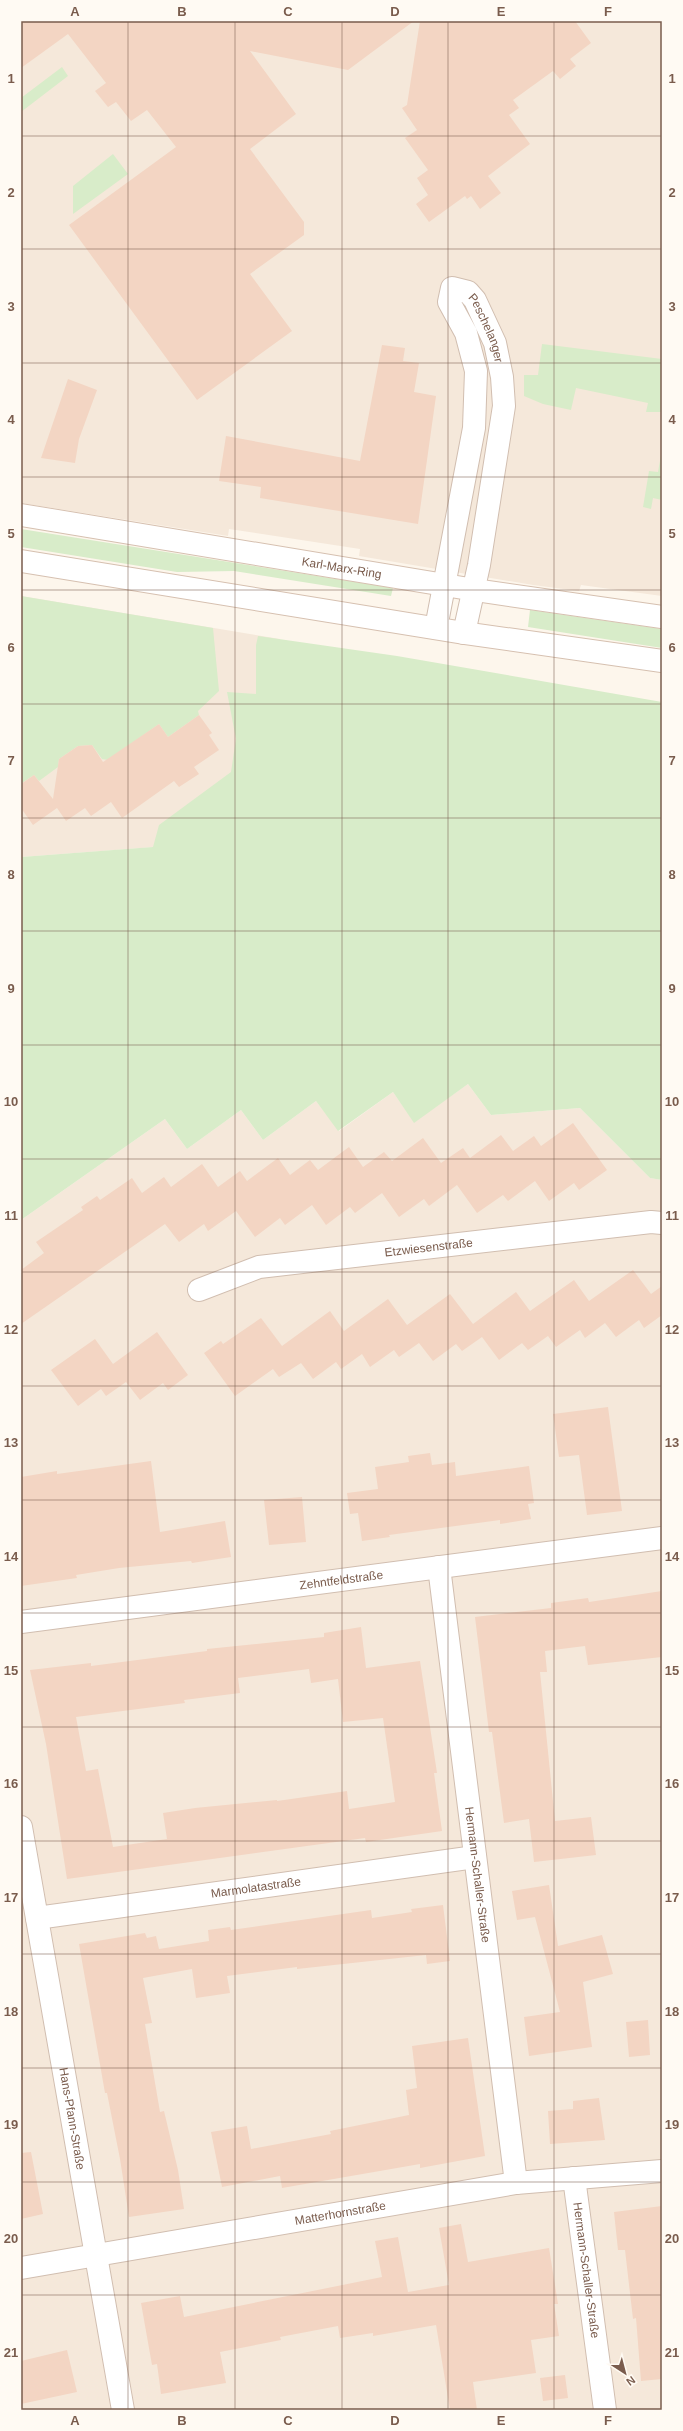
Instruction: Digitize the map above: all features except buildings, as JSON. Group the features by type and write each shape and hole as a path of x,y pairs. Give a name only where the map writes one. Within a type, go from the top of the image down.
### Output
{"street":[{"name":"Peschelanger","path":"436,628 474,428 476,378 466,333 449,302 452,288 468,292 474,300 495,343 502,377 504,406 475,590 464,633"},
{"name":"Karl-Marx-Ring","path":"21,516 475,590 662,617"},
{"path":"21,561 464,633 662,661"},
{"name":"Etzwiesenstraße","path":"199,1290 259,1266 651,1222 662,1223"},
{"name":"Zehntfeldstraße","path":"21,1622 439,1566 662,1538"},
{"name":"Hermann-Schaller-Straße","path":"439,1566 516,2183"},
{"name":"Hans-Pfann-Straße","path":"21,1827 123,2410"},
{"name":"Marmolatastraße","path":"37,1918 475,1857"},
{"name":"Matterhornstraße","path":"21,2268 516,2183 662,2171"},
{"name":"Hermann-Schaller-Straße","path":"574,2178 605,2410"}],"shaded area":[{"path":"21,21 662,21 662,596 581,585 579,591 533,585 359,556 360,549 229,529 228,536 21,503"},
{"path":"21,596 280,639 248,840 21,857"},
{"path":"468,1084 491,1115 580,1108 650,1178 662,1180 662,2410 21,2410 21,1220 165,1119 187,1149 241,1110 263,1140 316,1101 339,1131 393,1092 414,1122"}],"green space":[{"path":"62,67 68,76 21,112 21,98"},
{"path":"113,154 128,174 73,214 73,186"},
{"path":"542,344 662,359 662,412 646,412 648,403 576,388 571,410 543,404 524,396 524,375 538,375"},
{"path":"661,455 662,500 653,498 651,509 643,507 649,471 658,472"},
{"path":"21,529 393,588 391,596 234,571 177,572 21,547"},
{"path":"21,596 213,628 219,691 198,711 199,715 168,737 159,724 108,760 102,759 92,745 78,746 59,759 58,767 39,781 34,775 22,783"},
{"path":"530,610 662,629 662,648 528,627"},
{"path":"258,636 397,656 662,702 662,1180 650,1178 580,1108 491,1115 468,1084 414,1123 393,1092 338,1131 316,1101 263,1140 241,1110 187,1149 165,1119 21,1220 21,857 153,847 159,825 231,772 236,739 227,692 256,694 256,645"}]}
